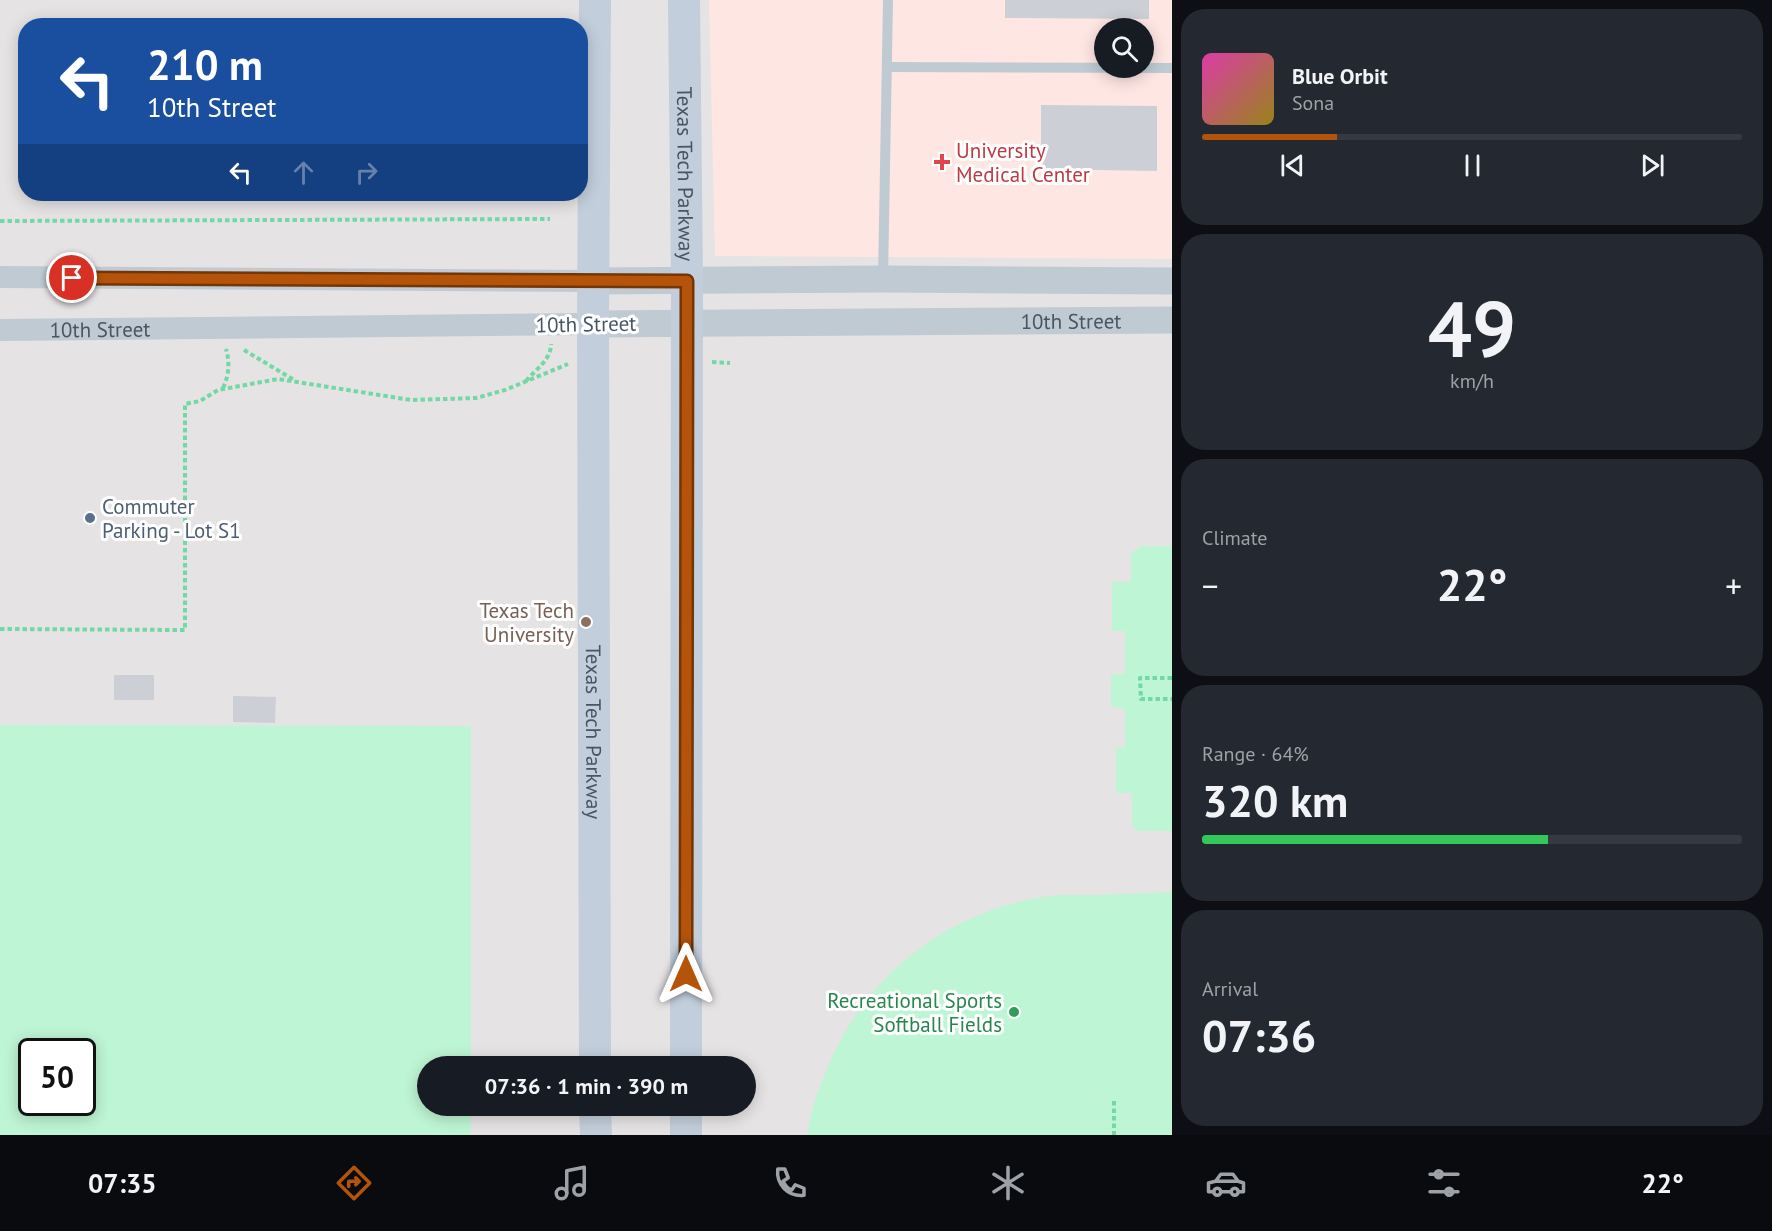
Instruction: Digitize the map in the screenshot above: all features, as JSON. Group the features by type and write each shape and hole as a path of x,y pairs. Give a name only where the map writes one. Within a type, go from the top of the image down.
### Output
{"main road":[{"name":"Texas Tech Parkway","path":"595,0 593,324 595,1056"},
{"name":"Texas Tech Parkway","path":"684,0 687,281 686,1056"},
{"path":"595,1116 596,1135"},
{"path":"686,1116 686,1135"}],"street":[{"name":"10th Street","path":"0,277 1172,281"},
{"path":"882,279 882,321"},
{"name":"10th Street","path":"0,330 686,322 1172,320"}],"lane":[{"path":"882,279 888,0"},
{"path":"888,68 1172,68"}],"path":[{"path":"0,221 550,219"},
{"path":"526,381 549,357 552,337"},
{"path":"223,342 229,367 228,378 223,389"},
{"path":"240,347 297,382"},
{"path":"0,629 185,630 185,404 200,401 223,389 278,379 411,400 476,398 526,381 572,361"},
{"path":"711,362 730,363"},
{"path":"1172,678 1140,678 1141,699 1172,699"},
{"path":"1114,1101 1114,1135"}],"shaded area":[{"name":"Texas Tech University","path":"0,0 1172,0 1172,1135 0,1135"},
{"name":"University Medical Center","path":"709,0 1172,0 1172,259 715,256"}],"green space":[{"path":"1141,546 1172,546 1172,831 1138,831 1132,826 1132,793 1116,793 1116,748 1125,748 1125,708 1111,707 1111,674 1125,674 1125,631 1112,631 1112,582 1131,582 1131,553"},
{"path":"0,725 471,726 471,1056 417,1056 417,1116 471,1116 470,1135 0,1135"},
{"name":"Recreational Sports Softball Fields","path":"1172,892 1172,1135 808,1135 816,1096 825,1074 841,1039 861,1008 885,979 912,954 943,933 976,916 1011,904 1049,896"}],"building":[{"path":"1005,0 1149,0 1149,18 1005,18"},
{"path":"1041,105 1157,106 1157,171 1041,169"},
{"path":"114,675 154,675 154,700 114,700"},
{"path":"233,696 276,697 275,723 233,722"}],"place":[{"name":"University Medical Center","path":"942,162"},
{"name":"Commuter Parking - Lot S1","path":"90,518"},
{"name":"Texas Tech University","path":"586,622"},
{"name":"Recreational Sports Softball Fields","path":"1014,1012"}],"route":[{"path":"72,278 687,281 686,974"}]}
